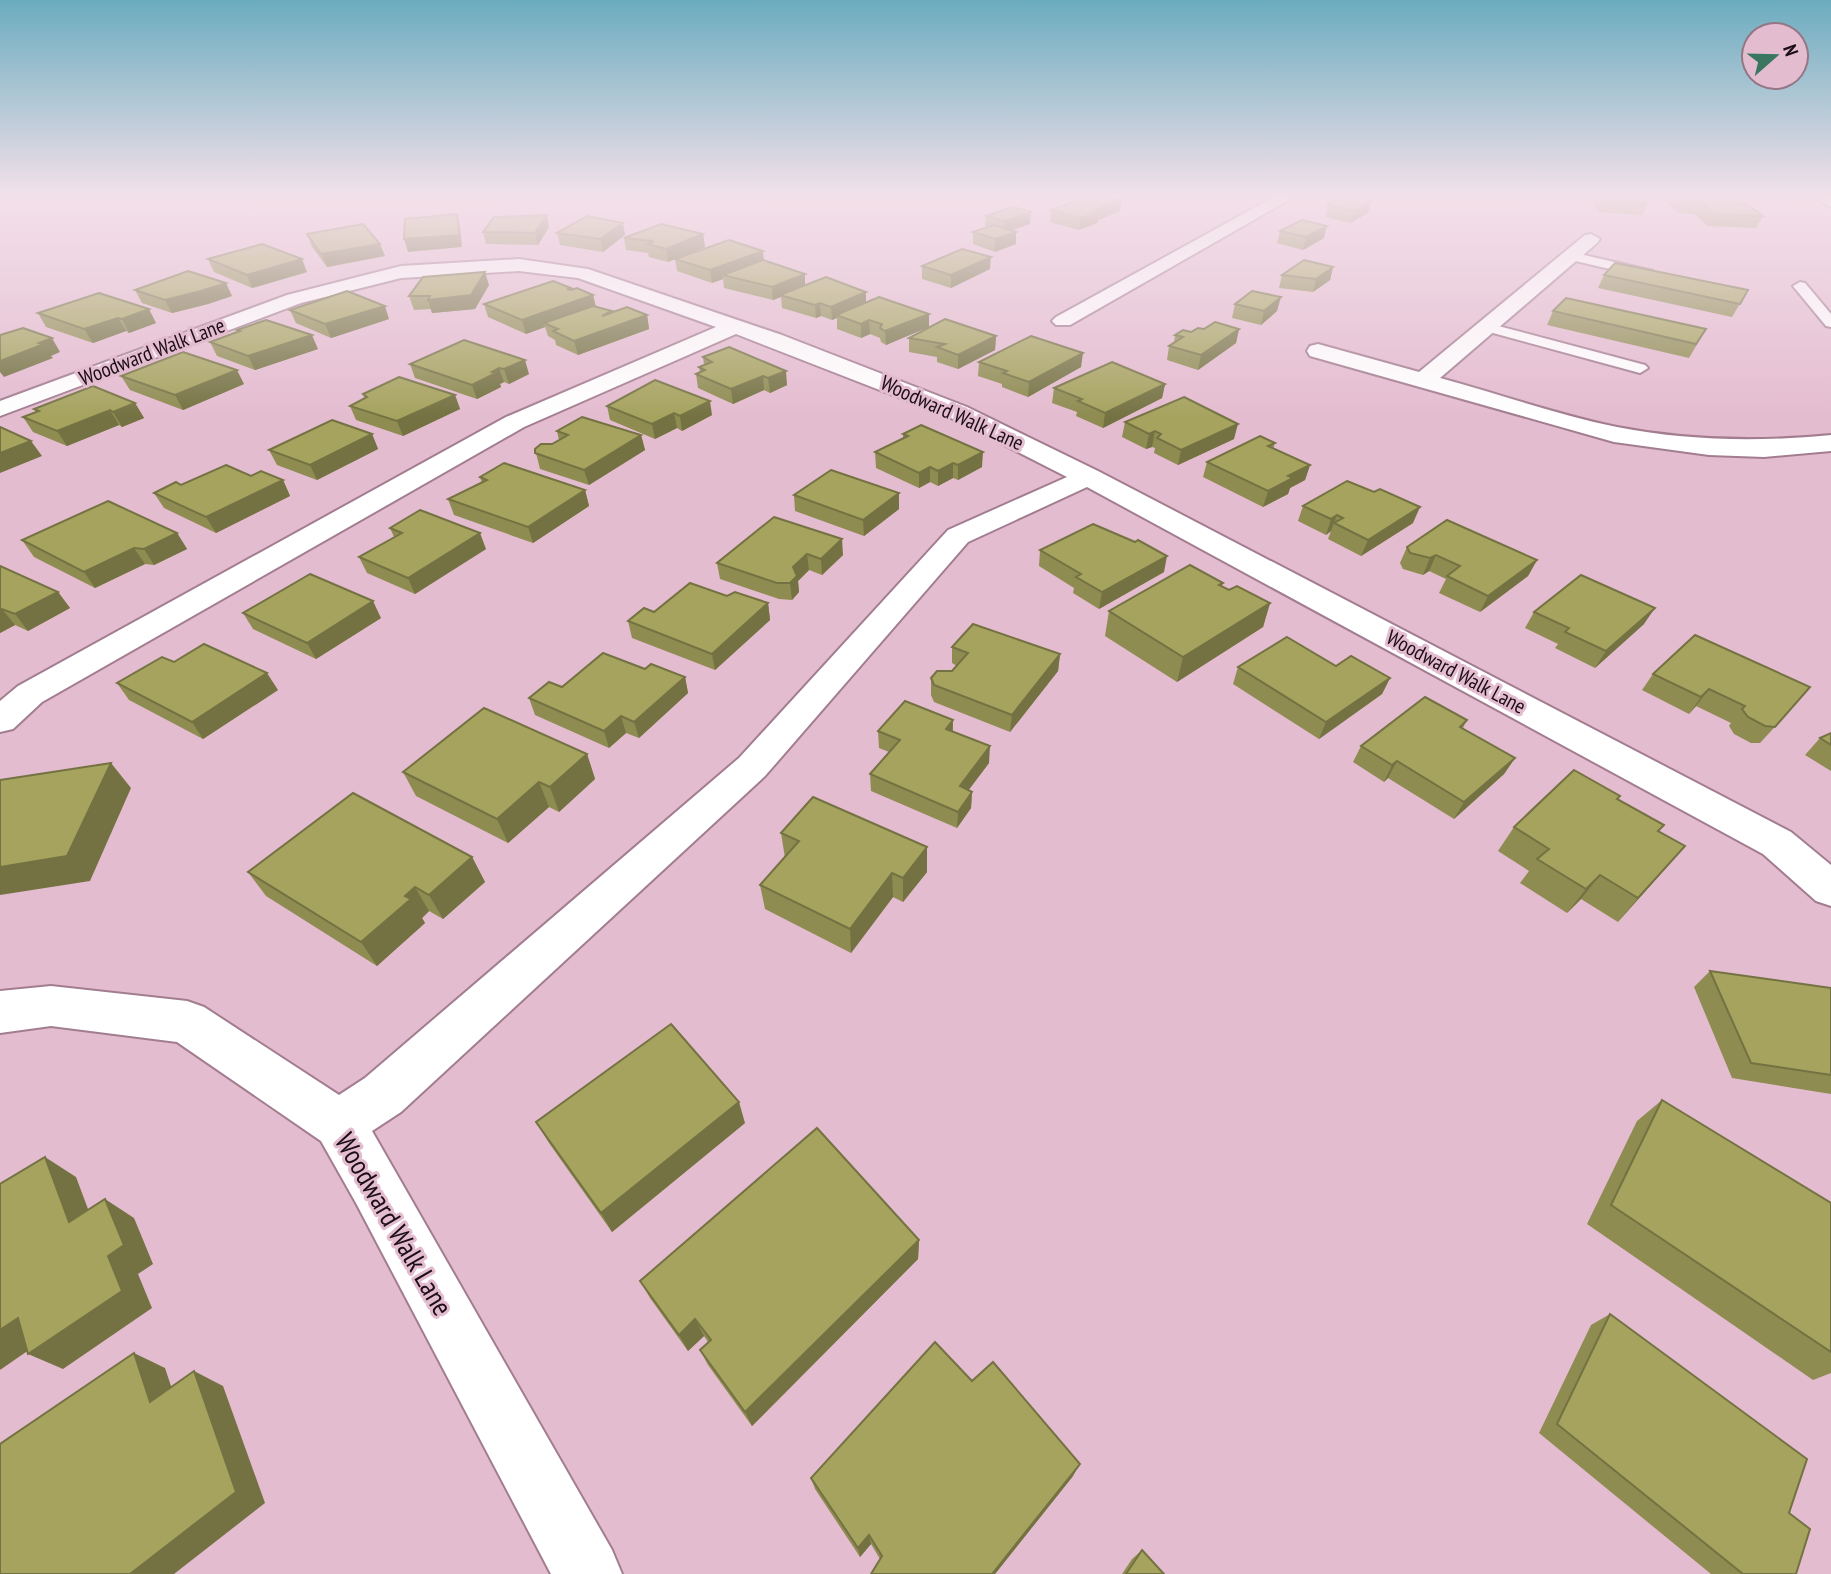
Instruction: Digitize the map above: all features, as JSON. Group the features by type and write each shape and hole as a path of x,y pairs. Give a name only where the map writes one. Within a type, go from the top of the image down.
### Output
{"street":[{"name":"Woodward Walk Lane","path":"0,409 293,299 401,272 427,270"},
{"name":"Woodward Walk Lane","path":"567,270 581,272 774,340 958,412 1088,477 1777,843 1831,890"},
{"path":"1063,321 1154,270"},
{"path":"1423,381 1554,270"},
{"path":"0,720 30,694 515,422 734,327"},
{"path":"1318,351 1614,435 1658,442 1764,449 1831,443"},
{"path":"339,1124 383,1095 752,767 958,536 1088,477"},
{"name":"Woodward Walk Lane","path":"0,1012 51,1006 187,1022 339,1124 375,1184 588,1574"}],"lane":[{"path":"1634,270 1662,277"},
{"path":"1800,286 1831,323"},
{"path":"1487,327 1640,368"}],"building":[{"path":"236,270 263,270 247,275"},
{"path":"735,270 794,270 805,274 772,287 723,275"},
{"path":"936,270 961,270 951,275"},
{"path":"1289,270 1328,270 1316,279 1282,275"},
{"path":"1608,270 1652,270 1748,290 1740,304 1604,275"},
{"path":"188,271 226,283 165,300 135,290"},
{"path":"485,272 471,295 428,300 430,296 409,296 423,277"},
{"path":"826,277 866,292 831,307 780,295"},
{"path":"553,281 571,288 567,289 577,288 593,295 522,320 484,304"},
{"path":"347,291 385,306 325,324 290,310"},
{"path":"1252,291 1281,297 1264,311 1235,304"},
{"path":"99,293 149,309 84,329 38,313"},
{"path":"879,297 929,314 885,331 880,328 882,324 869,320 861,324 836,315"},
{"path":"1566,298 1706,329 1696,344 1553,311"},
{"path":"593,306 612,311 602,316 627,307 647,315 574,341 553,331 558,329 544,323"},
{"path":"945,319 996,336 958,355 937,347 945,344 909,338"},
{"path":"266,320 312,335 248,356 210,342 240,331 237,330"},
{"path":"1215,322 1239,329 1201,355 1169,346 1183,337 1175,335 1183,330 1191,332 1198,328 1204,329"},
{"path":"23,328 52,338 39,343 44,344 0,361 0,335"},
{"path":"1031,336 1083,353 1029,382 979,362"},
{"path":"464,340 525,360 504,369 499,368 492,372 496,373 472,385 410,364"},
{"path":"729,347 786,371 768,378 763,376 731,389 696,374 705,370 699,367 712,362 703,357"},
{"path":"183,352 237,370 175,395 121,376"},
{"path":"1112,362 1165,384 1105,413 1078,401 1082,399 1054,388"},
{"path":"399,377 455,395 397,421 350,406 367,397 363,394"},
{"path":"655,380 710,401 680,416 674,413 652,424 607,406"},
{"path":"93,386 135,403 57,431 23,417 39,411 34,409"},
{"path":"1184,397 1238,424 1181,450 1157,438 1161,434 1155,431 1149,434 1125,422"},
{"path":"582,417 641,435 584,470 535,453 535,449 541,444 552,444 568,435 557,431"},
{"path":"332,420 372,434 310,465 269,450"},
{"path":"921,425 983,452 958,465 953,463 938,471 930,467 919,473 875,452 908,436 903,434"},
{"path":"0,427 31,441 0,453"},
{"path":"1260,436 1275,443 1268,446 1310,465 1288,476 1293,478 1268,491 1207,462"},
{"path":"504,463 585,490 528,527 448,499 487,480 480,477"},
{"path":"226,465 251,476 261,471 283,480 206,517 154,493 176,482 181,485"},
{"path":"831,470 899,493 863,520 794,495"},
{"path":"1347,481 1374,492 1380,489 1420,507 1368,540 1334,523 1343,518 1337,515 1331,519 1303,506"},
{"path":"108,501 177,533 144,549 134,548 84,572 22,540"},
{"path":"420,510 480,533 408,578 359,557 402,533 390,528"},
{"path":"774,517 842,539 821,559 807,554 793,567 797,576 790,583 777,583 717,563"},
{"path":"1447,520 1537,560 1488,596 1447,576 1460,566 1436,555 1430,558 1410,553 1407,547"},
{"path":"1093,524 1135,542 1138,540 1167,556 1102,592 1076,577 1081,574 1040,550"},
{"path":"1190,565 1223,583 1219,585 1229,590 1237,586 1270,603 1183,657 1109,611"},
{"path":"0,566 58,592 15,614 0,610"},
{"path":"310,574 373,601 307,643 243,613"},
{"path":"1581,575 1655,608 1606,651 1565,632 1569,628 1534,612"},
{"path":"690,583 727,596 735,592 768,603 712,654 628,621 644,608 654,612"},
{"path":"973,624 1060,654 1012,715 934,685 931,678 937,671 952,671 968,653 952,647"},
{"path":"1695,635 1810,687 1775,727 1765,726 1748,717 1742,709 1745,706 1709,689 1701,697 1653,674"},
{"path":"1287,637 1336,666 1351,656 1390,678 1326,722 1238,667"},
{"path":"204,644 267,673 192,722 117,683 162,657 174,662"},
{"path":"603,653 645,669 651,664 685,677 634,722 621,716 604,731 529,698 549,682 562,687"},
{"path":"1425,697 1467,720 1460,727 1515,758 1464,802 1397,761 1392,765 1361,746"},
{"path":"905,701 953,720 946,729 990,746 960,786 972,792 958,812 870,774 900,740 878,731"},
{"path":"484,708 587,754 550,787 539,782 497,819 403,772"},
{"path":"1831,733 1831,745 1820,738"},
{"path":"111,763 67,856 0,867 0,780"},
{"path":"1574,770 1620,796 1617,799 1664,825 1658,831 1685,846 1638,898 1600,875 1586,889 1537,859 1549,849 1514,827"},
{"path":"353,793 472,857 429,895 415,887 405,896 411,899 361,942 248,872"},
{"path":"813,797 927,847 903,878 892,873 850,929 760,885 799,841 781,833"},
{"path":"1710,971 1831,988 1831,1075 1751,1063"},
{"path":"671,1024 739,1102 601,1213 536,1122"},
{"path":"1662,1100 1831,1203 1831,1352 1611,1205"},
{"path":"817,1128 919,1240 745,1412 700,1350 711,1340 695,1319 679,1335 640,1281"},
{"path":"45,1157 69,1222 105,1199 124,1245 108,1256 122,1291 28,1354 18,1318 0,1330 0,1184"},
{"path":"1610,1314 1807,1459 1789,1513 1810,1529 1796,1574 1743,1574 1557,1424"},
{"path":"935,1342 972,1381 993,1362 1080,1464 992,1574 871,1574 882,1556 869,1535 858,1548 811,1478"},
{"path":"134,1353 150,1402 194,1371 236,1492 130,1574 0,1574 0,1444"},
{"path":"1142,1550 1164,1574 1126,1574"}]}
